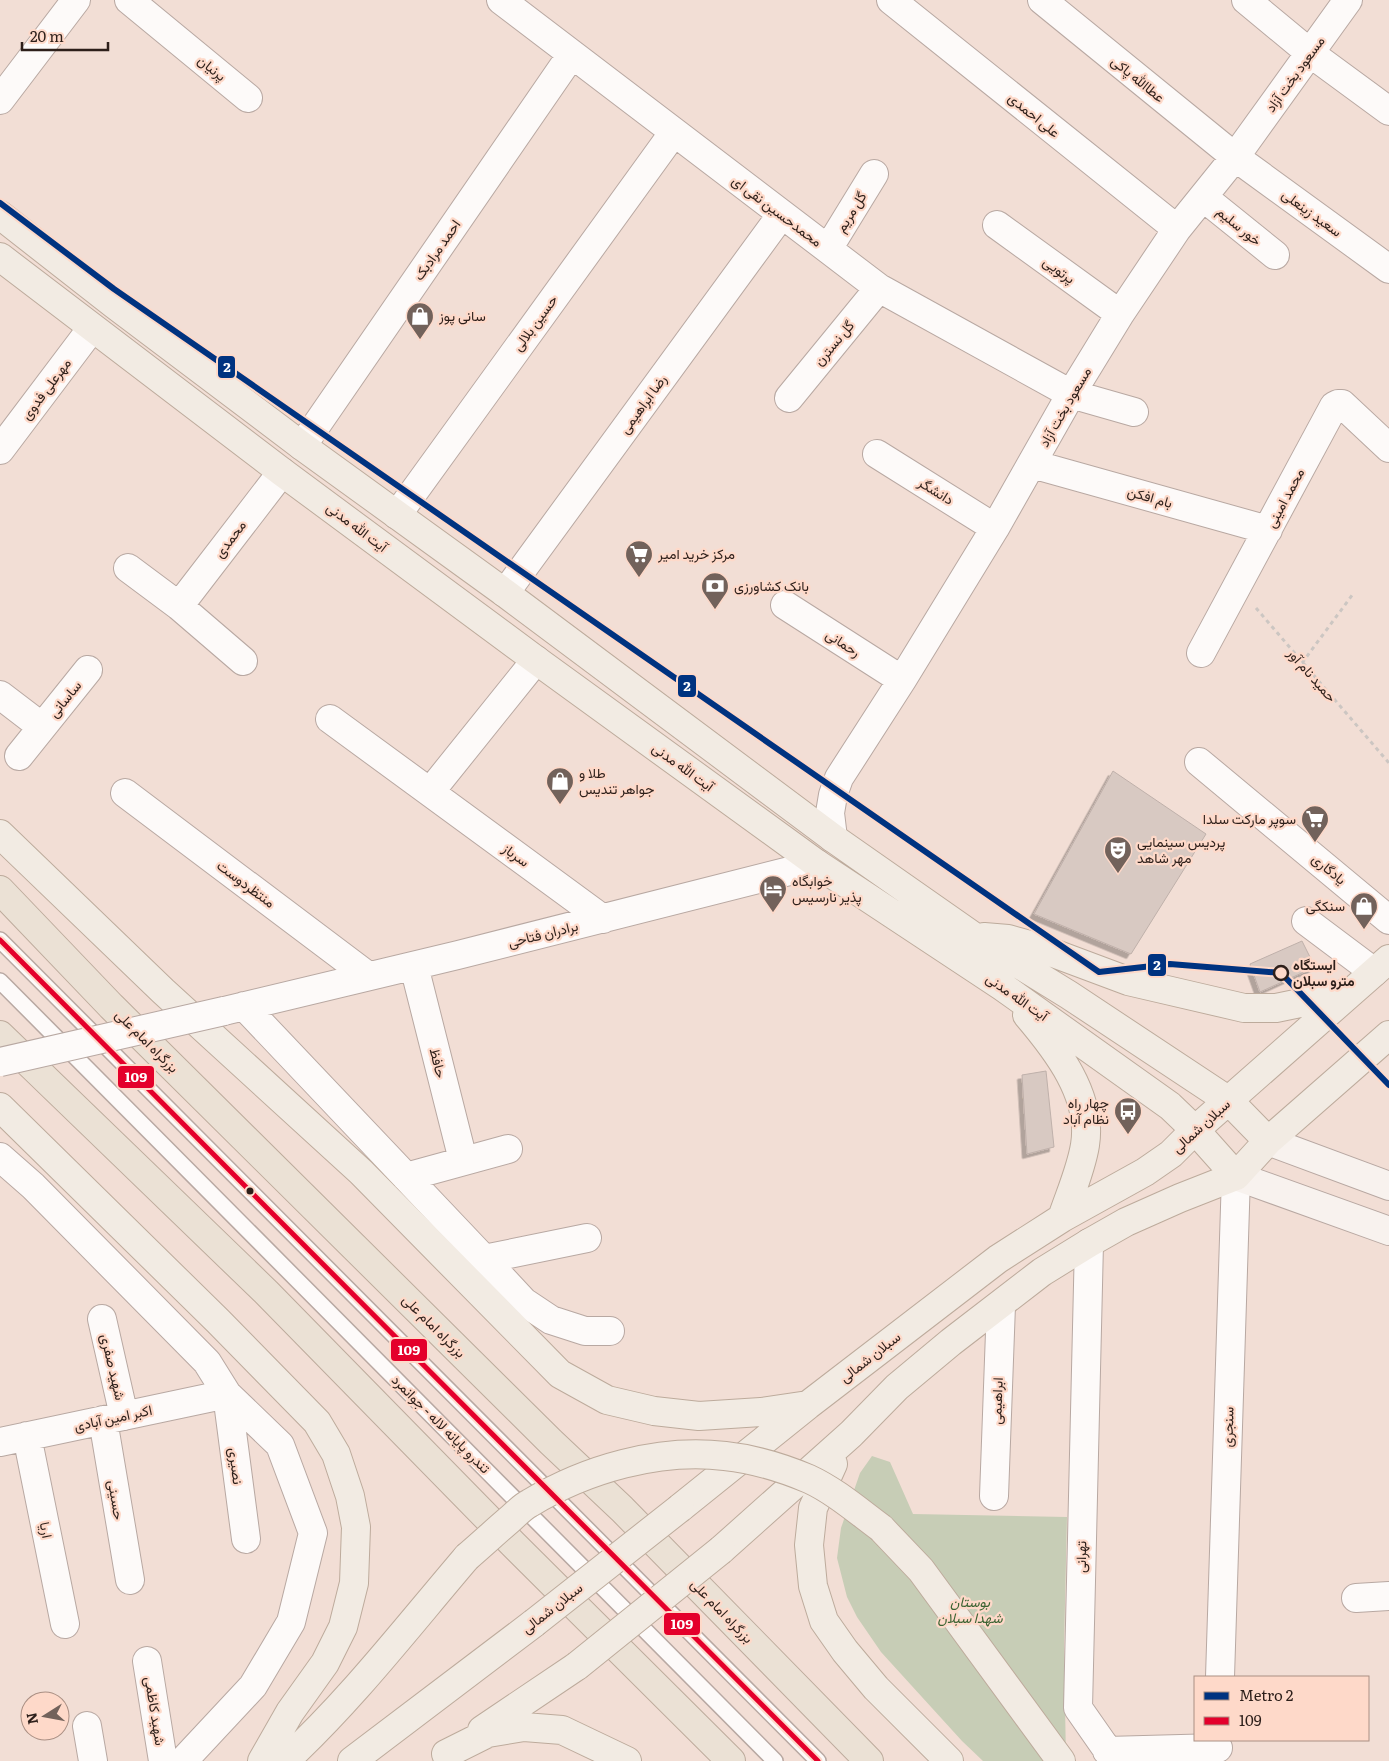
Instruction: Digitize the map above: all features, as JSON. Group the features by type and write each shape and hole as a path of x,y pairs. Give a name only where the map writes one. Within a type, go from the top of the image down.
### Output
{"highway":[{"name":"بزرگراه امام علی","path":"0,890 111,1006 550,1442 622,1509 869,1761"},
{"path":"0,1035 266,1292 513,1544 730,1761"}],"main road":[{"name":"آیت الله مدنی","path":"0,215 115,305 302,446 505,593 834,838 973,936 1069,995 1229,1101 1268,1141 1389,1186"},
{"name":"آیت الله مدنی","path":"0,257 282,472 536,660 817,864 1003,987 1170,1106 1195,1130 1236,1176 1389,1231"},
{"path":"0,834 163,991 361,1172 560,1374 606,1400 654,1412 699,1416 761,1412 808,1406"},
{"path":"817,864 834,838"},
{"path":"973,936 1008,939 1128,981 1244,1008 1276,1008 1353,992"},
{"name":"سبلان شمالی","path":"352,1761 534,1623 998,1258 1062,1218 1145,1172 1171,1154 1195,1130 1382,966"},
{"path":"1003,987 1060,1058 1070,1074 1082,1108 1085,1143 1062,1218"},
{"path":"441,1758 578,1666 721,1550 851,1434 897,1387 951,1342 1042,1272 1126,1222 1236,1176 1268,1141 1389,1035"},
{"path":"0,1107 218,1321 316,1422 336,1454 350,1496 356,1527 354,1582 343,1627 325,1663 290,1712 262,1761"},
{"path":"851,1434 834,1461 814,1508 809,1545 812,1586 824,1621 845,1651 876,1688 949,1761"},
{"path":"285,1761 327,1720 467,1557 528,1504 574,1479 621,1465 662,1457 698,1455 726,1456 768,1465 810,1480 840,1497 881,1528 921,1570 1061,1761"},
{"path":"441,1758 488,1733 524,1727 562,1730 627,1761"}],"street":[{"path":"0,100 76,0"},
{"name":"پرنیان","path":"129,0 248,98"},
{"name":"محمدحسین نقی ای","path":"501,0 880,288 1071,394"},
{"name":"علی احمدی","path":"892,0 1177,229"},
{"name":"عطاالله پاکی","path":"1042,0 1235,157"},
{"path":"1246,0 1310,53 1389,111"},
{"name":"مسعود بخت آزاد","path":"834,838 830,813 833,794 839,778 902,680 995,528 1071,394 1120,314 1177,229 1235,157 1348,0"},
{"name":"احمد مرادبک","path":"302,446 572,54"},
{"name":"حسین بلالی","path":"397,515 674,132"},
{"name":"سعید زینعلی","path":"1235,157 1389,269"},
{"name":"گل مریم","path":"828,249 874,174"},
{"name":"خور سلیم","path":"1203,197 1275,255"},
{"name":"رضا ابراهیمی","path":"505,593 782,214"},
{"name":"پرتویی","path":"997,226 1120,314"},
{"name":"گل نسترن","path":"789,398 880,288"},
{"name":"مهرعلی فدوی","path":"0,450 92,328"},
{"path":"1071,394 1134,412"},
{"name":"محمد امینی","path":"1201,653 1334,406 1342,404 1389,448"},
{"name":"دانشگر","path":"876,454 995,528"},
{"name":"بام افکن","path":"1032,464 1268,530"},
{"name":"محمدی","path":"179,606 282,472"},
{"path":"128,568 179,606 243,660"},
{"name":"رحمانی","path":"785,605 902,680"},
{"path":"430,792 536,660"},
{"name":"ساسانی","path":"19,756 88,670"},
{"name":"ساسانی","path":"0,695 42,727"},
{"name":"سرباز","path":"330,720 603,919"},
{"name":"یادگاری","path":"1199,762 1389,920"},
{"name":"منتظردوست","path":"125,793 368,976"},
{"name":"برادران فتاحی","path":"0,1062 414,966 817,864"},
{"path":"1306,921 1382,966"},
{"name":"حافظ","path":"414,966 463,1160"},
{"path":"246,1006 524,1302 550,1320 585,1331 610,1331"},
{"path":"406,1177 508,1149"},
{"path":"0,1157 32,1186 207,1362 227,1394 280,1445 313,1533 291,1622 254,1686 183,1761"},
{"name":"سنجری","path":"1220,1676 1236,1176"},
{"path":"484,1258 587,1238"},
{"name":"تهرانی","path":"1089,1243 1078,1708 1111,1756 1218,1750"},
{"name":"ابراهیمی","path":"994,1496 1001,1305"},
{"name":"شهید صفری","path":"102,1319 113,1418"},
{"name":"اکبر امین آبادی","path":"0,1442 227,1394"},
{"name":"نصیری","path":"227,1394 246,1539"},
{"name":"حسینی","path":"113,1418 130,1580"},
{"name":"اریا","path":"27,1436 65,1624"},
{"path":"1356,1598 1389,1596"},
{"name":"شهید کاظمی","path":"147,1661 164,1761"},
{"path":"87,1726 93,1761"}],"lane":[{"path":"0,940 818,1761"},
{"name":"تندرو پایانه لاله - جوانمرد","path":"0,981 775,1761"}],"path":[{"name":"حمید نام آور","path":"1238,586 1302,664 1389,763"},
{"path":"1302,664 1354,594"}],"green space":[{"name":"بوستان شهدا سبلان","path":"872,1456 890,1462 913,1514 1067,1517 1064,1647 1066,1761 983,1761 962,1741 881,1652 857,1617 847,1597 837,1558 841,1528 860,1473"}],"building":[{"name":"پردیس سینمایی مهر شاهد","path":"1113,771 1206,834 1131,954 1034,914"},
{"path":"1302,941 1315,967 1260,992 1250,964"},
{"path":"1046,1071 1054,1147 1027,1154 1022,1075"}],"metro line":[{"name":"2","path":"0,203 114,289 1099,972 1170,964 1281,973 1389,1085"}],"transit line":[{"name":"109","path":"0,940 818,1761"}],"place":[{"name":"سانی پوز","path":"420,340"},
{"name":"مرکز خرید امیر","path":"639,578"},
{"name":"بانک کشاورزی","path":"715,610"},
{"name":"طلا و جواهر تندیس","path":"560,805"},
{"name":"سوپر مارکت سلدا","path":"1315,843"},
{"name":"پردیس سینمایی مهر شاهد","path":"1118,874"},
{"name":"خوابگاه پذیر نارسیس","path":"773,913"},
{"name":"سنکگی","path":"1364,930"},
{"name":"ایستگاه مترو سبلان","path":"1281,973"},
{"name":"چهار راه نظام آباد","path":"1128,1135"}]}
